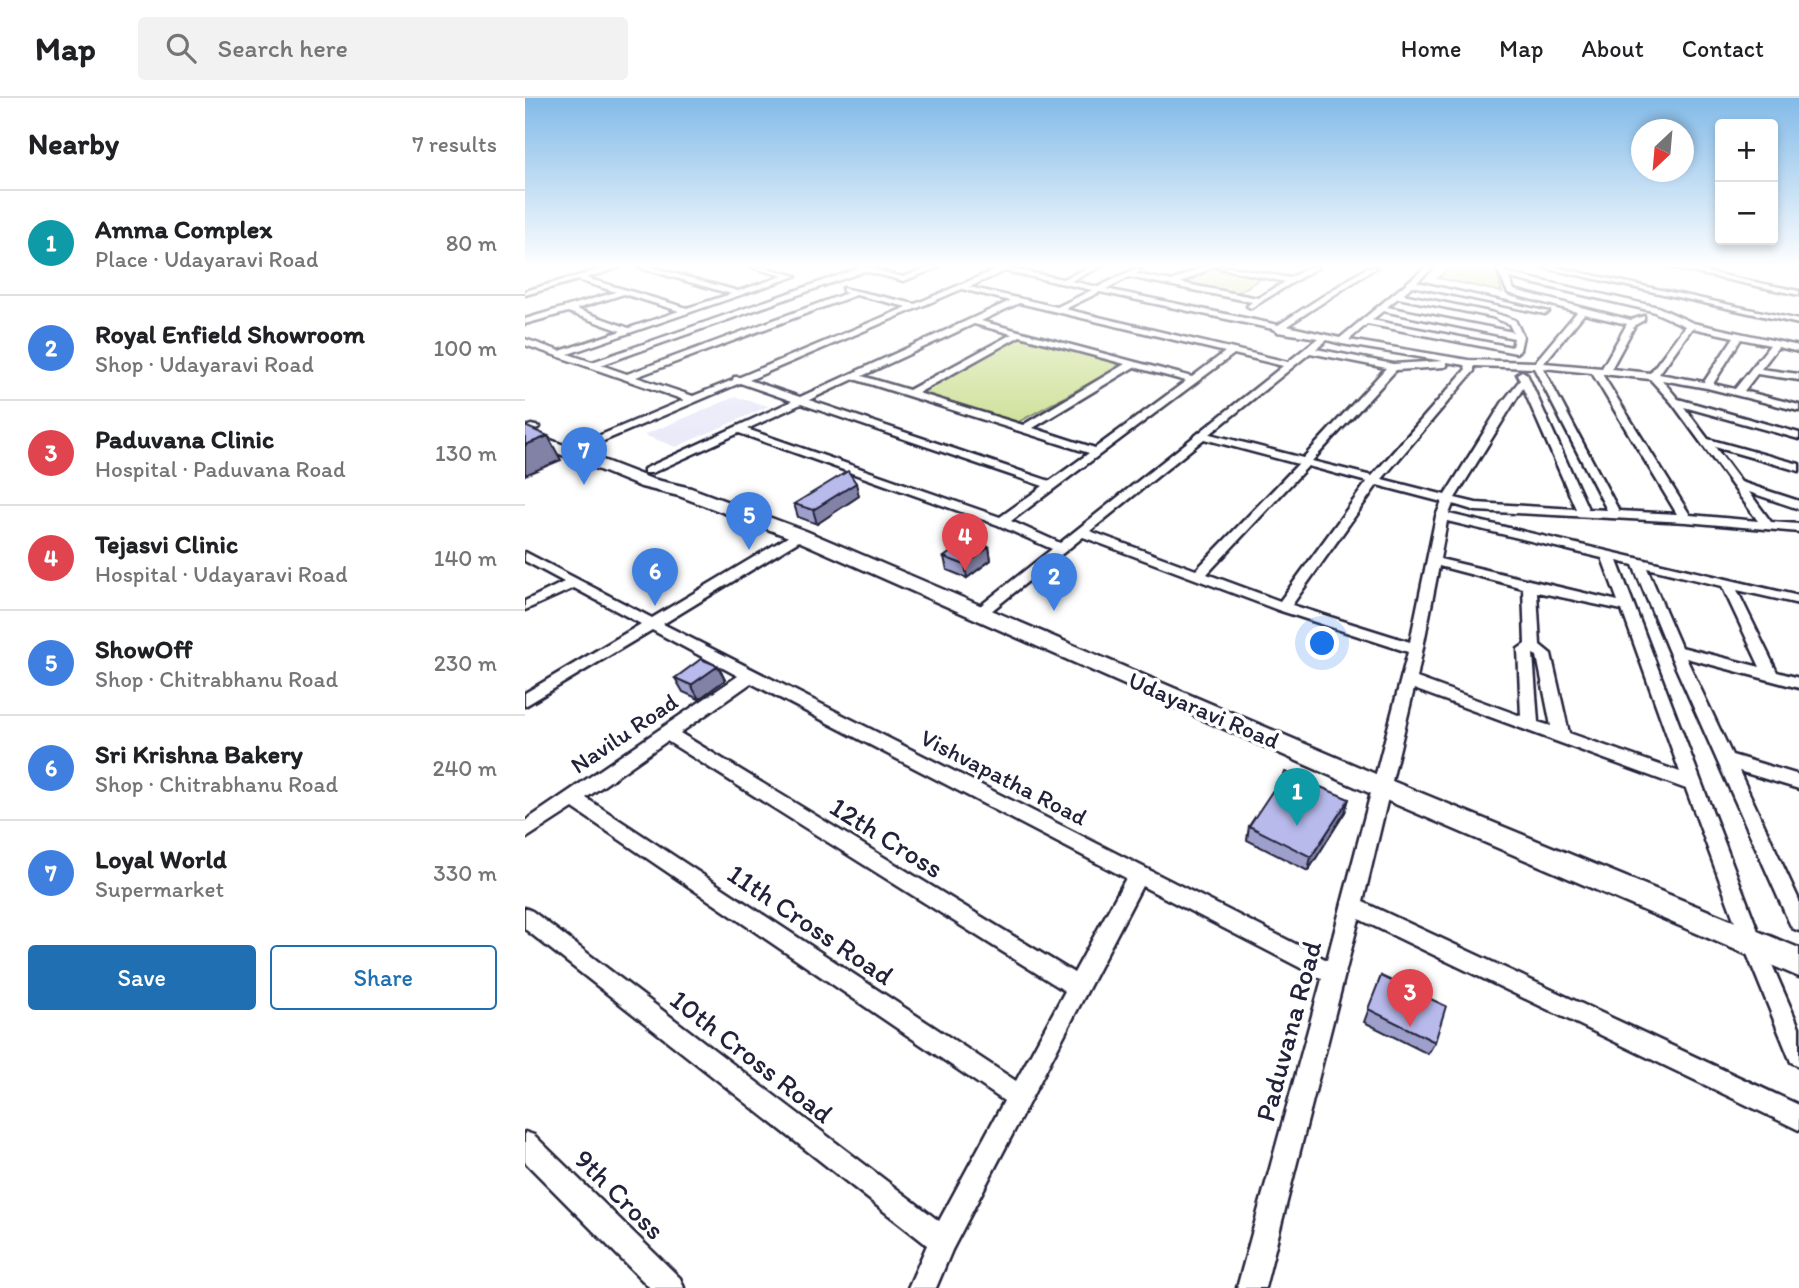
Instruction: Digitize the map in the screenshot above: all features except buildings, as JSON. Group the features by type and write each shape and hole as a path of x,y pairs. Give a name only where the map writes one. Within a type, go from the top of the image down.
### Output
{"street":[{"path":"606,323 630,331"},
{"path":"559,354 654,323"},
{"path":"593,365 713,323"},
{"path":"627,377 774,323"},
{"path":"576,449 873,323"},
{"path":"648,471 971,323"},
{"path":"980,323 1193,380"},
{"path":"1111,323 1290,365"},
{"path":"1247,323 1464,363 1471,369 1374,481 1283,607"},
{"path":"1277,329 1287,323"},
{"path":"1342,341 1363,323"},
{"path":"1373,323 1516,349 1519,336 1512,323"},
{"path":"1453,323 1519,336"},
{"path":"1537,365 1572,323"},
{"path":"1600,370 1632,323"},
{"path":"1685,323 1799,349"},
{"path":"1653,376 1690,325"},
{"path":"909,394 1020,333"},
{"path":"1707,385 1738,335"},
{"path":"980,613 1325,337"},
{"path":"525,342 691,399"},
{"path":"1738,392 1776,344"},
{"path":"525,352 540,347"},
{"path":"1308,350 1393,367 1413,368 1464,363 1537,365 1653,376 1707,385 1799,408"},
{"path":"1002,522 1233,351"},
{"path":"1025,429 1132,364"},
{"path":"1520,365 1524,381 1584,513"},
{"path":"1537,365 1615,514"},
{"path":"1198,576 1241,534 1393,367"},
{"path":"1600,370 1686,518"},
{"path":"1753,371 1799,377"},
{"path":"853,376 1095,451"},
{"path":"1653,376 1675,401 1767,525"},
{"path":"737,379 1050,485"},
{"name":"Paduvana Road","path":"1251,1288 1383,788 1416,649 1442,516 1507,403 1524,381"},
{"path":"1675,401 1799,436"},
{"name":"Udayaravi Road","path":"527,429 647,483 685,492 800,535 1383,788 1799,963"},
{"path":"737,429 1002,522 1062,548"},
{"path":"1202,435 1476,507 1686,518 1799,528"},
{"path":"1705,441 1799,468"},
{"name":"Udayaravi Road","path":"576,449 648,471 667,479 685,492"},
{"path":"1736,484 1799,505"},
{"path":"1442,516 1799,600"},
{"path":"1081,532 1283,607 1416,649"},
{"path":"525,700 800,535"},
{"path":"1608,555 1753,944 1799,1054"},
{"name":"Vishvapatha Road","path":"525,556 750,676 1334,974"},
{"path":"1434,561 1529,586 1627,607"},
{"path":"1638,562 1675,650 1799,922"},
{"path":"525,606 574,583"},
{"path":"1727,583 1771,675"},
{"path":"1529,586 1533,647"},
{"path":"1530,725 1525,649 1533,647 1545,654 1561,736"},
{"path":"1675,650 1799,682"},
{"name":"Navilu Road","path":"525,831 750,676"},
{"path":"1408,681 1693,784"},
{"name":"12th Cross","path":"667,733 1079,988"},
{"path":"1725,760 1799,782"},
{"name":"11th Cross Road","path":"572,798 1019,1097"},
{"path":"922,1288 943,1241 1139,873"},
{"path":"1352,906 1799,1118"},
{"name":"10th Cross Road","path":"525,917 943,1241"},
{"name":"9th Cross","path":"525,1144 670,1288"}],"shaded area":[{"path":"735,397 769,406 676,447 644,435"}],"green space":[{"path":"1014,336 1123,365 1017,423 909,388"}],"place":[{"name":"Loyal World","path":"584,485"},
{"name":"ShowOff","path":"749,550"},
{"name":"Tejasvi Clinic","path":"965,571"},
{"name":"Sri Krishna Bakery","path":"655,606"},
{"name":"Royal Enfield Showroom","path":"1054,611"},
{"name":"Amma Complex","path":"1297,826"},
{"name":"Paduvana Clinic","path":"1410,1027"}]}
